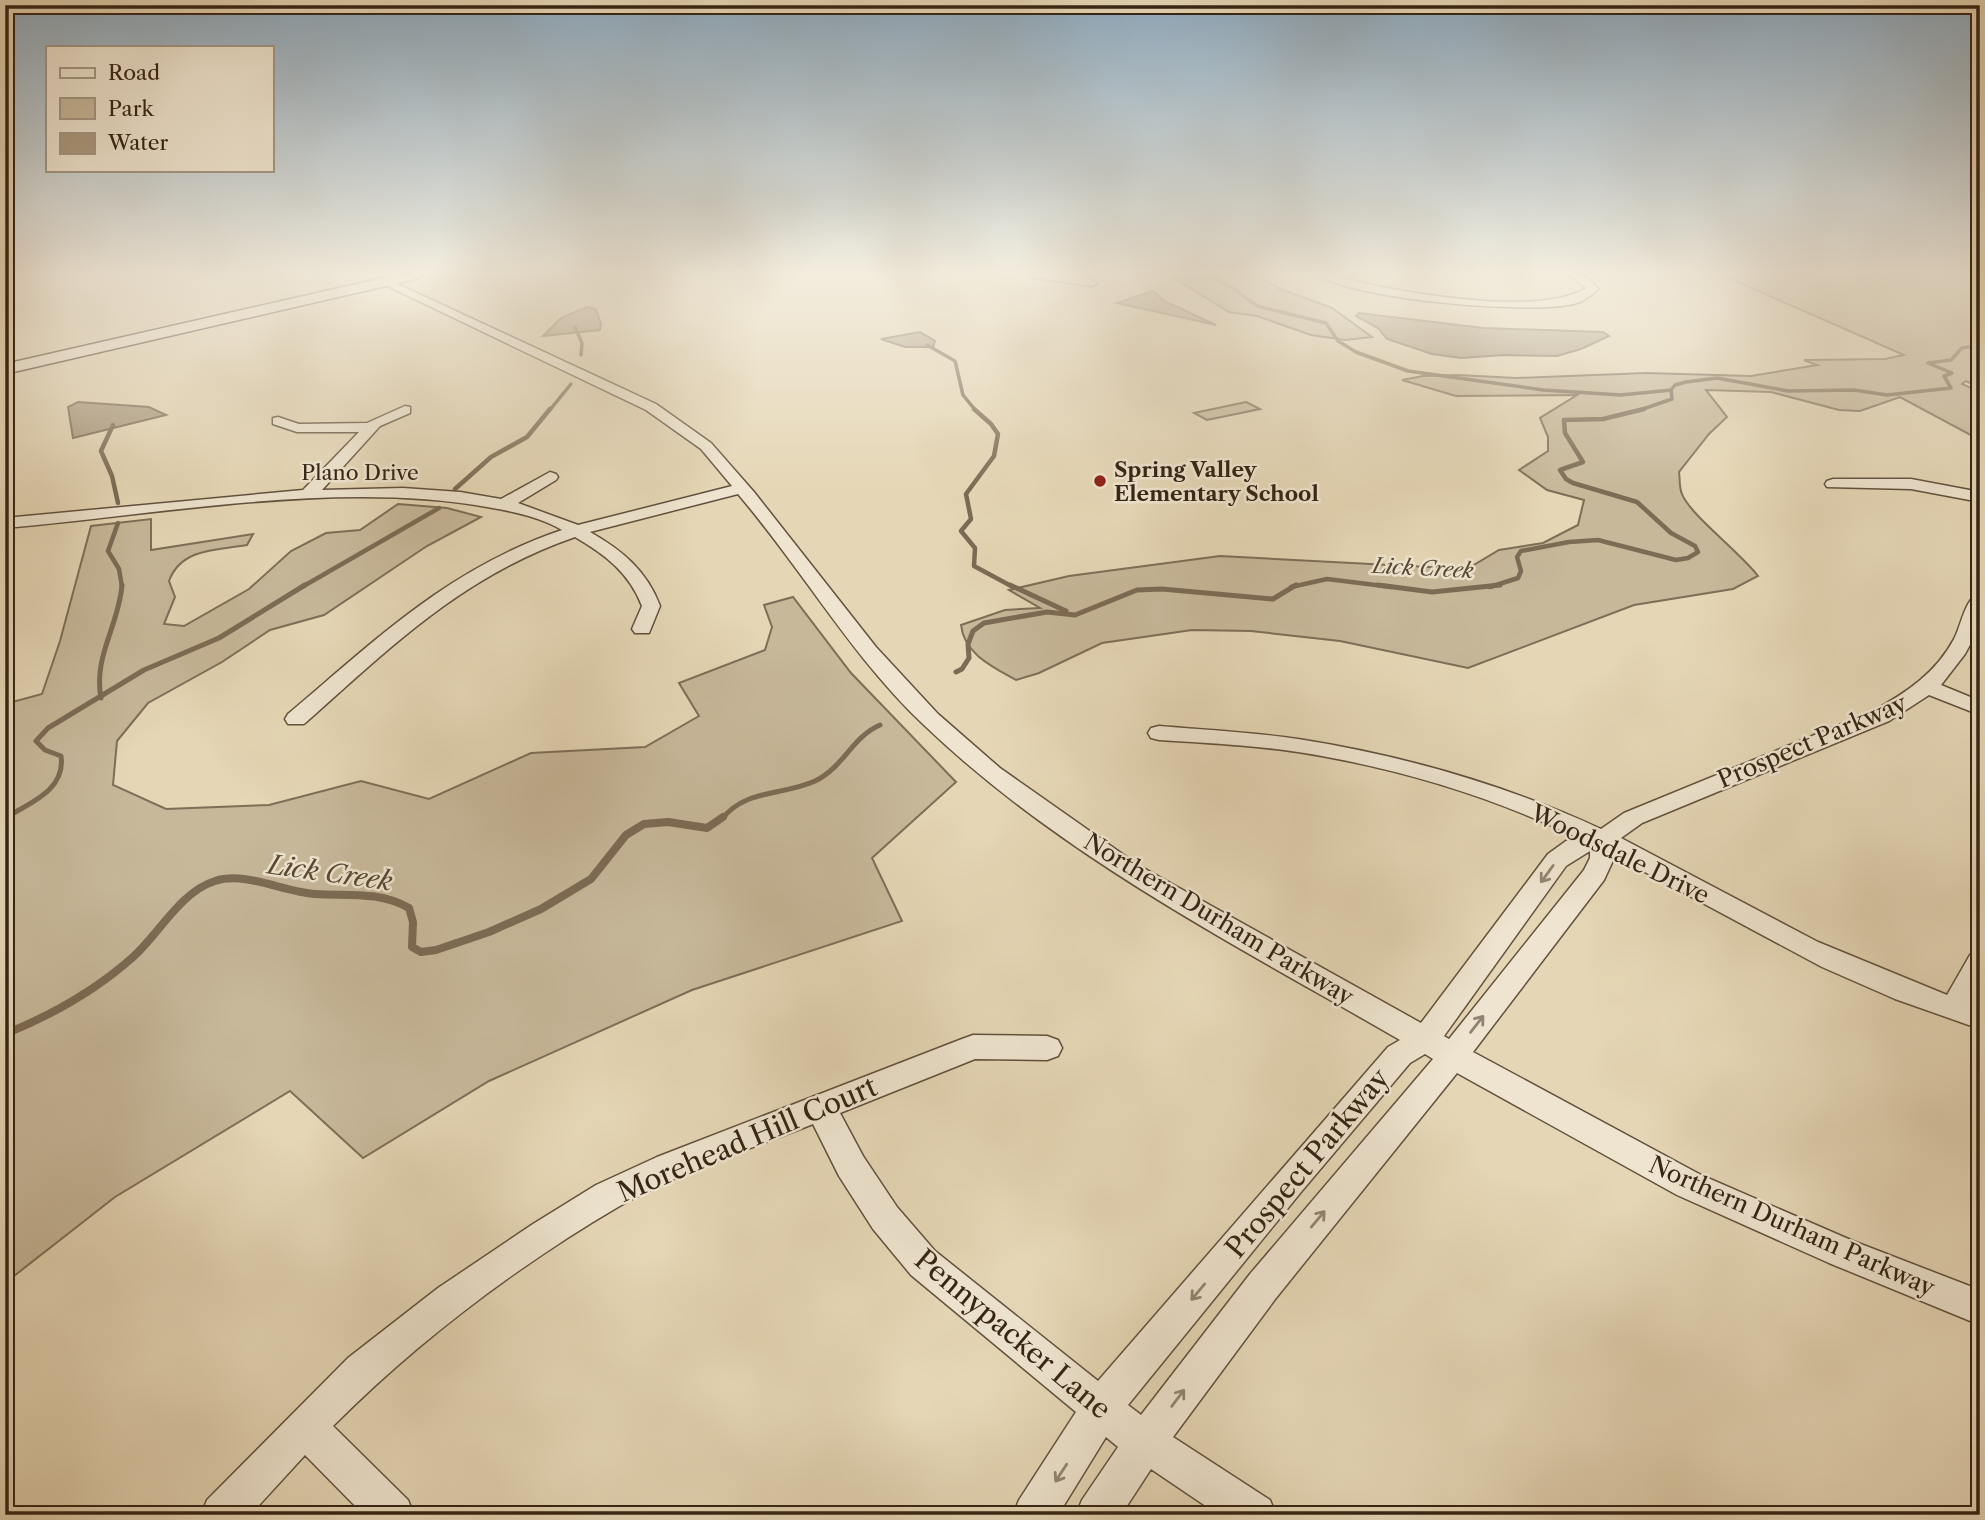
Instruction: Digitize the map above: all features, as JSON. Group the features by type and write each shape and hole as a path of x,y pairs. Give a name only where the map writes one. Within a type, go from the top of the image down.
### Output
{"main road":[{"path":"5,369 106,346"}],"street":[{"name":"Northern Durham Parkway","path":"522,346 651,407 706,446 900,687 930,719 992,773 1129,871 1424,1040 1689,1185 1841,1252 1980,1308"},
{"path":"309,494 370,427 405,410"},
{"path":"278,421 297,428 370,427"},
{"path":"503,505 550,477"},
{"path":"1833,484 1911,484 1980,497"},
{"path":"296,719 458,585 514,555 579,530 742,488"},
{"name":"Plano Drive","path":"5,523 309,494 421,494 503,505 579,530 620,558 646,591 651,606 642,629"},
{"name":"Prospect Parkway","path":"1034,1515 1101,1408 1289,1182 1399,1055 1424,1040 1557,860 1575,847 1602,840 1633,818 1881,716 1928,687 1959,652 1979,607"},
{"path":"1928,687 1980,709"},
{"name":"Woodsdale Drive","path":"1159,733 1262,742 1357,758 1493,796 1546,815 1602,840 1786,938 1875,979 1968,1014"},
{"name":"Prospect Parkway","path":"1097,1515 1144,1443 1263,1286 1454,1055 1595,874 1603,858 1602,840"},
{"path":"1968,1014 1964,988 1980,962"},
{"name":"Morehead Hill Court","path":"222,1515 304,1426 360,1371 451,1300 545,1235 608,1196 669,1167 973,1047 1047,1048"},
{"name":"Pennypacker Lane","path":"820,1106 851,1166 885,1218 923,1263 1144,1443 1183,1465 1255,1515"},
{"path":"304,1426 393,1515"}],"green space":[{"path":"1883,346 1980,346 1980,388 1966,381 1962,384 1980,392 1980,440 1900,397 1860,411 1839,410 1771,392 1706,390 1727,417 1709,434 1679,472 1681,492 1695,512 1758,576 1733,589 1634,605 1468,668 1340,641 1251,631 1192,630 1102,643 1039,673 1016,680 981,658 963,635 961,625 1005,610 1040,608 1009,590 1069,576 1220,556 1467,569 1499,550 1543,543 1578,525 1584,500 1547,490 1519,470 1548,451 1548,437 1540,418 1577,395 1456,396 1402,380 1423,376 1458,375 1516,378 1646,373 1751,376 1817,365 1804,360 1885,359 1904,355"},
{"path":"1246,402 1260,409 1207,420 1194,413"},
{"path":"398,504 447,508 481,517 427,546 324,615 270,630 222,662 148,703 117,741 113,785 166,809 269,805 361,781 429,799 531,753 645,747 699,716 679,683 765,650 772,627 764,605 793,597 851,673 956,782 872,858 902,921 692,990 489,1081 363,1158 290,1091 115,1197 5,1283 5,704 42,694 60,641 91,526 151,519 151,550 253,534 247,545 201,552 182,562 175,570 169,581 175,597 164,624 184,626 249,589 291,551 326,533 360,530"}],"water":[{"path":"902,346 933,346 933,347"},
{"path":"1408,346 1588,346 1557,356 1504,355 1461,358 1432,354"},
{"path":"78,402 149,407 166,415 73,438 68,407"}],"waterway":[{"path":"581,355 582,346"},
{"path":"929,346 955,361 963,395 975,410"},
{"path":"1346,346 1408,371 1543,390 1621,395 1671,390"},
{"name":"Lick Creek","path":"1671,390 1675,385 1686,382 1717,378 1788,391 1854,390 1887,395 1951,388 1944,376 1952,373 1928,363 1951,360 1962,348 1974,346"},
{"path":"549,411 571,384"},
{"name":"Lick Creek","path":"1640,410 1672,399 1671,390"},
{"path":"455,489 491,457 527,437 550,409"},
{"name":"Lick Creek","path":"1640,410 1644,409"},
{"path":"975,410 998,434 994,456 966,494 971,519 961,531 975,548 974,566 1013,587"},
{"name":"Lick Creek","path":"1494,586 1518,578 1521,571 1517,557 1521,551 1569,542 1598,540 1676,560 1688,558 1698,552 1695,546 1671,533 1637,502 1573,483 1566,479 1560,470 1583,462 1565,433 1564,420 1603,419 1640,410"},
{"path":"113,425 101,451 112,476 118,503"},
{"path":"302,587 439,508"},
{"path":"118,523 108,551 119,569 122,586"},
{"name":"Lick Creek","path":"1294,586 1327,579 1392,587"},
{"path":"101,696 144,670 219,638 305,585"},
{"path":"1010,585 1066,611"},
{"name":"Lick Creek","path":"1378,585 1432,592 1494,586"},
{"name":"Lick Creek","path":"1494,586 1500,585"},
{"path":"101,696 100,669 122,586"},
{"name":"Lick Creek","path":"956,672 962,669 969,658 968,644 973,631 984,623 1047,612 1075,615 1137,590 1162,589 1273,599 1294,586"},
{"name":"Lick Creek","path":"1490,587 1494,586"},
{"path":"5,818 35,801 52,787 58,778 61,756 45,750 36,741 48,728 101,696"},
{"name":"Lick Creek","path":"722,819 731,809 753,798 815,781 833,768 870,730 880,725"},
{"name":"Lick Creek","path":"5,1034 56,1010 104,981 143,948 191,894 215,881 252,880 315,894 363,895 398,903 409,908 413,922 412,947 421,952 436,950 489,932 541,909 591,879 626,835 644,824 668,822 707,828 723,817"}],"place":[{"name":"Spring Valley Elementary School","path":"1100,481"}]}
